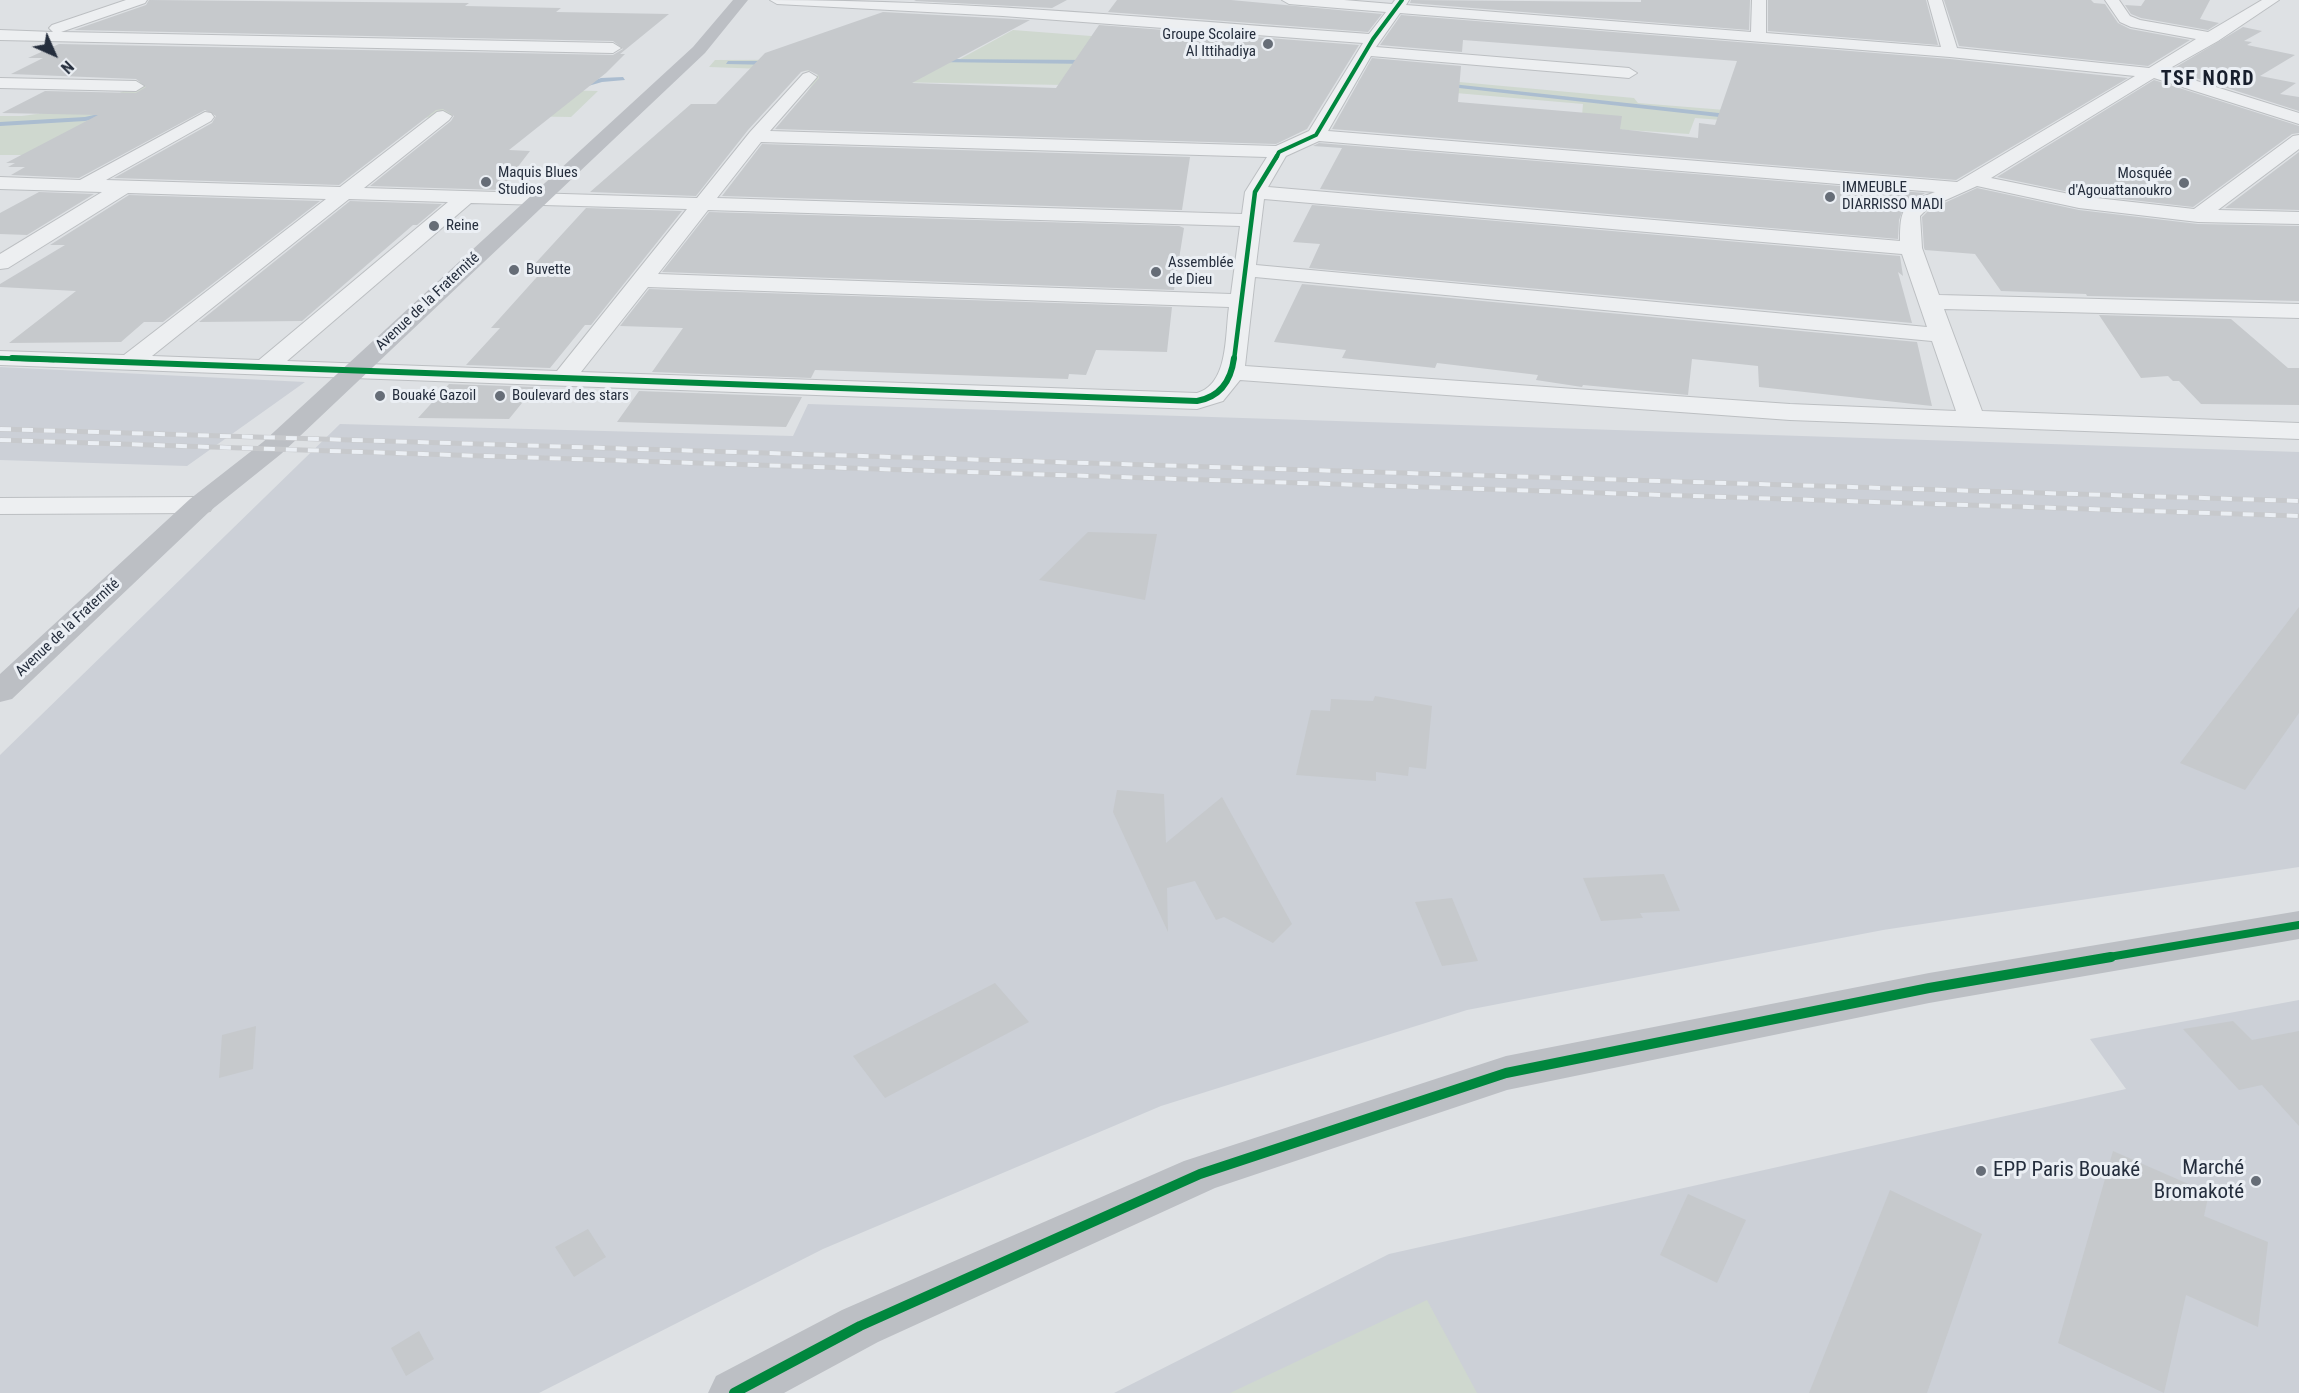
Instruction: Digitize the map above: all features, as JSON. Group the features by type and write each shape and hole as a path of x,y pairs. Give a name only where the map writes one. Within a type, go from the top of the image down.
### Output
{"main road":[{"name":"Avenue de la Fraternité","path":"0,692 200,505 272,448 699,50 741,0"},
{"path":"734,1393 860,1326 1200,1174 1506,1073 1929,988 2299,926"}],"street":[{"path":"0,46 140,0"},
{"path":"777,0 1003,12 1369,45 1629,73"},
{"path":"1003,12 1020,0"},
{"path":"1289,0 1399,4 1580,17 1758,37 1950,52 2154,72 2299,120"},
{"path":"1758,37 1759,0"},
{"path":"1935,0 1950,52"},
{"path":"2112,0 2125,19 2136,24 2213,38"},
{"path":"1972,420 1911,249 1910,215 1921,204 1968,184 2213,38 2272,0"},
{"path":"1316,135 1369,45 1399,4"},
{"path":"0,35 613,48"},
{"path":"562,380 644,280 756,136 809,77"},
{"path":"0,83 136,86"},
{"path":"129,363 443,116"},
{"path":"84,185 206,117"},
{"path":"756,136 1279,152 1316,135 1968,184 2079,202 2198,216 2299,218"},
{"path":"2198,216 2299,140"},
{"path":"0,358 1197,402 1213,399 1221,393 1232,372 1255,192 1279,152"},
{"path":"0,183 706,202 1250,220"},
{"path":"0,263 125,186"},
{"path":"1255,192 1911,249"},
{"path":"265,368 467,196"},
{"path":"0,247 24,248"},
{"path":"1245,270 1940,335"},
{"path":"644,280 1240,301"},
{"path":"1930,302 2299,311"},
{"path":"1232,372 1790,412 2299,431"},
{"path":"0,506 200,505"}],"shaded area":[{"path":"1013,30 1104,37 1065,85 890,82 805,96 820,71 709,67 715,60 960,59"},
{"path":"1372,74 1634,98 1638,103 1725,110 1910,134 1695,118 1689,134 1581,127 1583,104 1363,85 1358,82 1363,76"},
{"path":"142,81 598,91 571,117 438,115 421,119 295,112 130,108 51,155 0,155 0,116 22,116 95,106"},
{"path":"0,367 305,382 187,466 0,460"},
{"path":"808,404 2299,452 2299,867 1883,930 1467,1010 1161,1106 823,1249 539,1393 0,1393 0,755 340,424 793,436"},
{"name":"EPP Paris Bouaké","path":"2299,1000 2299,1393 1114,1393 1389,1254 2126,1089 2090,1039"},
{"path":"1427,1300 1477,1393 1230,1393"}],"building":[{"path":"149,0 469,3 465,6 561,8 556,12 669,14 620,54 625,54 606,73 509,150 530,151 500,190 370,186 451,121 454,116 443,109 436,110 339,185 114,178 212,123 216,116 205,110 79,178 11,175 25,167 8,167 15,163 6,163 98,115 2,113 45,91 136,93 146,87 136,79 11,74 43,58 28,58 59,44 613,55 623,49 613,41 74,30 146,5"},
{"path":"1067,0 1052,8 914,1"},
{"path":"1117,0 1231,0 1382,14 1368,32 1108,12"},
{"path":"1411,0 1641,2 1641,0 1750,0 1749,30 1410,3"},
{"path":"1768,0 1926,0 1938,45 1768,31"},
{"path":"1944,0 2091,0 2094,3 2105,4 2118,23 2130,29 2190,40 2148,66 1959,46"},
{"path":"2145,0 2210,0 2200,19 2219,23 2208,30 2141,18 2131,14 2125,5 2141,6"},
{"path":"883,12 1030,20 912,83 1056,88 1099,25 1359,45 1307,129 1276,144 775,129 819,78 818,75 808,70 801,72 748,130 696,196 590,192 691,104 716,104 765,53"},
{"path":"1401,15 1950,59 2128,78 1956,180 1332,129 1372,58 1461,66 1458,102 1622,116 1620,129 1698,138 1699,123 1715,125 1737,61 1463,40 1462,52 1380,45"},
{"path":"2243,27 2262,31 2244,41 2252,42 2247,45 2295,55 2260,76 2296,83 2280,94 2299,97 2299,111 2171,70"},
{"path":"2154,80 2299,126 2299,133 2292,134 2193,207 2079,194 1997,177"},
{"path":"1319,143 1925,193 1904,207 1899,220 1898,239 1320,189 1342,148 1313,146"},
{"path":"762,144 1190,157 1182,210 722,196"},
{"path":"2299,152 2299,210 2225,208"},
{"path":"1977,188 2079,210 2198,224 2299,226 2299,301 2087,296 2086,294 2001,291 1975,254 1925,250 1924,248 1922,217 1929,210"},
{"path":"39,192 94,194 27,235 0,234 0,213"},
{"path":"129,195 320,201 163,322 144,322 121,342 9,343 76,291 0,287 0,284 65,245 50,245"},
{"path":"350,201 442,204 417,225 413,225 302,321 199,322"},
{"path":"1312,205 1900,256 1903,276 1898,272 1912,323 1309,268 1320,244 1293,242"},
{"path":"586,208 682,211 591,325 585,325 550,368 466,365 500,328 491,328 545,268 531,268"},
{"path":"709,212 1179,226 1184,228 1174,290 662,272"},
{"path":"1302,284 1917,342 1932,406 1759,387 1758,366 1692,359 1688,395 1583,385 1582,387 1536,380 1538,375 1437,363 1435,368 1342,358 1346,350 1274,342"},
{"path":"649,289 1172,307 1167,352 1096,350 1086,375 1069,374 1068,379 815,370 811,378 652,372 683,328 620,326"},
{"path":"2099,315 2231,319 2288,368 2299,368 2299,405 2201,404 2179,381 2173,381 2168,376 2141,378"},
{"path":"449,384 535,387 509,419 418,418"},
{"path":"639,391 802,397 786,427 617,422"},
{"path":"1088,532 1157,534 1145,600 1039,580"},
{"path":"2299,607 2299,713 2245,790 2180,763"},
{"path":"1375,696 1432,706 1426,769 1409,767 1408,776 1376,772 1376,781 1296,775 1311,710 1330,711 1331,699 1373,701"},
{"path":"1117,790 1164,794 1166,843 1222,797 1292,924 1273,943 1224,917 1216,920 1195,881 1167,888 1168,932 1113,812"},
{"path":"1664,874 1680,911 1640,913 1643,918 1601,921 1583,878"},
{"path":"1452,898 1478,961 1442,966 1415,902"},
{"path":"995,983 1029,1022 885,1098 853,1056"},
{"path":"2233,1021 2252,1040 2299,1031 2299,1126 2262,1085 2239,1090 2183,1029"},
{"path":"256,1026 253,1069 219,1078 222,1035"},
{"path":"2113,1151 2209,1193 2204,1216 2268,1242 2258,1327 2186,1295 2164,1393 2058,1343"},
{"path":"1890,1190 1982,1234 1927,1393 1809,1393"},
{"path":"1688,1194 1746,1220 1717,1283 1660,1255"},
{"path":"588,1229 606,1257 574,1277 555,1247"},
{"path":"419,1331 434,1359 406,1376 391,1348"}],"waterway":[{"path":"937,61 1092,62"},
{"path":"728,63 774,63"},
{"path":"578,87 601,80 623,79"},
{"path":"1443,85 1737,117"},
{"path":"0,124 85,119 112,113"}],"railway":[{"path":"0,429 2299,501"},
{"path":"0,440 2299,516"}],"cycle path":[{"path":"0,358 1204,400 1219,392 1232,372 1255,192 1279,152 1316,135 1373,39 1402,0"},
{"path":"734,1393 860,1326 1200,1174 1506,1073 1929,988 2299,925"}],"place":[{"name":"Groupe Scolaire Al Ittihadiya","path":"1268,44"},
{"name":"Maquis Blues Studios","path":"486,182"},
{"name":"Mosquée d'Agouattanoukro","path":"2184,183"},
{"name":"IMMEUBLE DIARRISSO MADI","path":"1830,197"},
{"name":"Reine","path":"434,226"},
{"name":"Buvette","path":"514,270"},
{"name":"Assemblée de Dieu","path":"1156,272"},
{"name":"Bouaké Gazoil","path":"380,396"},
{"name":"Boulevard des stars","path":"500,396"},
{"name":"EPP Paris Bouaké","path":"1981,1171"},
{"name":"Marché Bromakoté","path":"2256,1181"}],"district":[{"name":"TSF NORD","path":"2208,80"}]}
